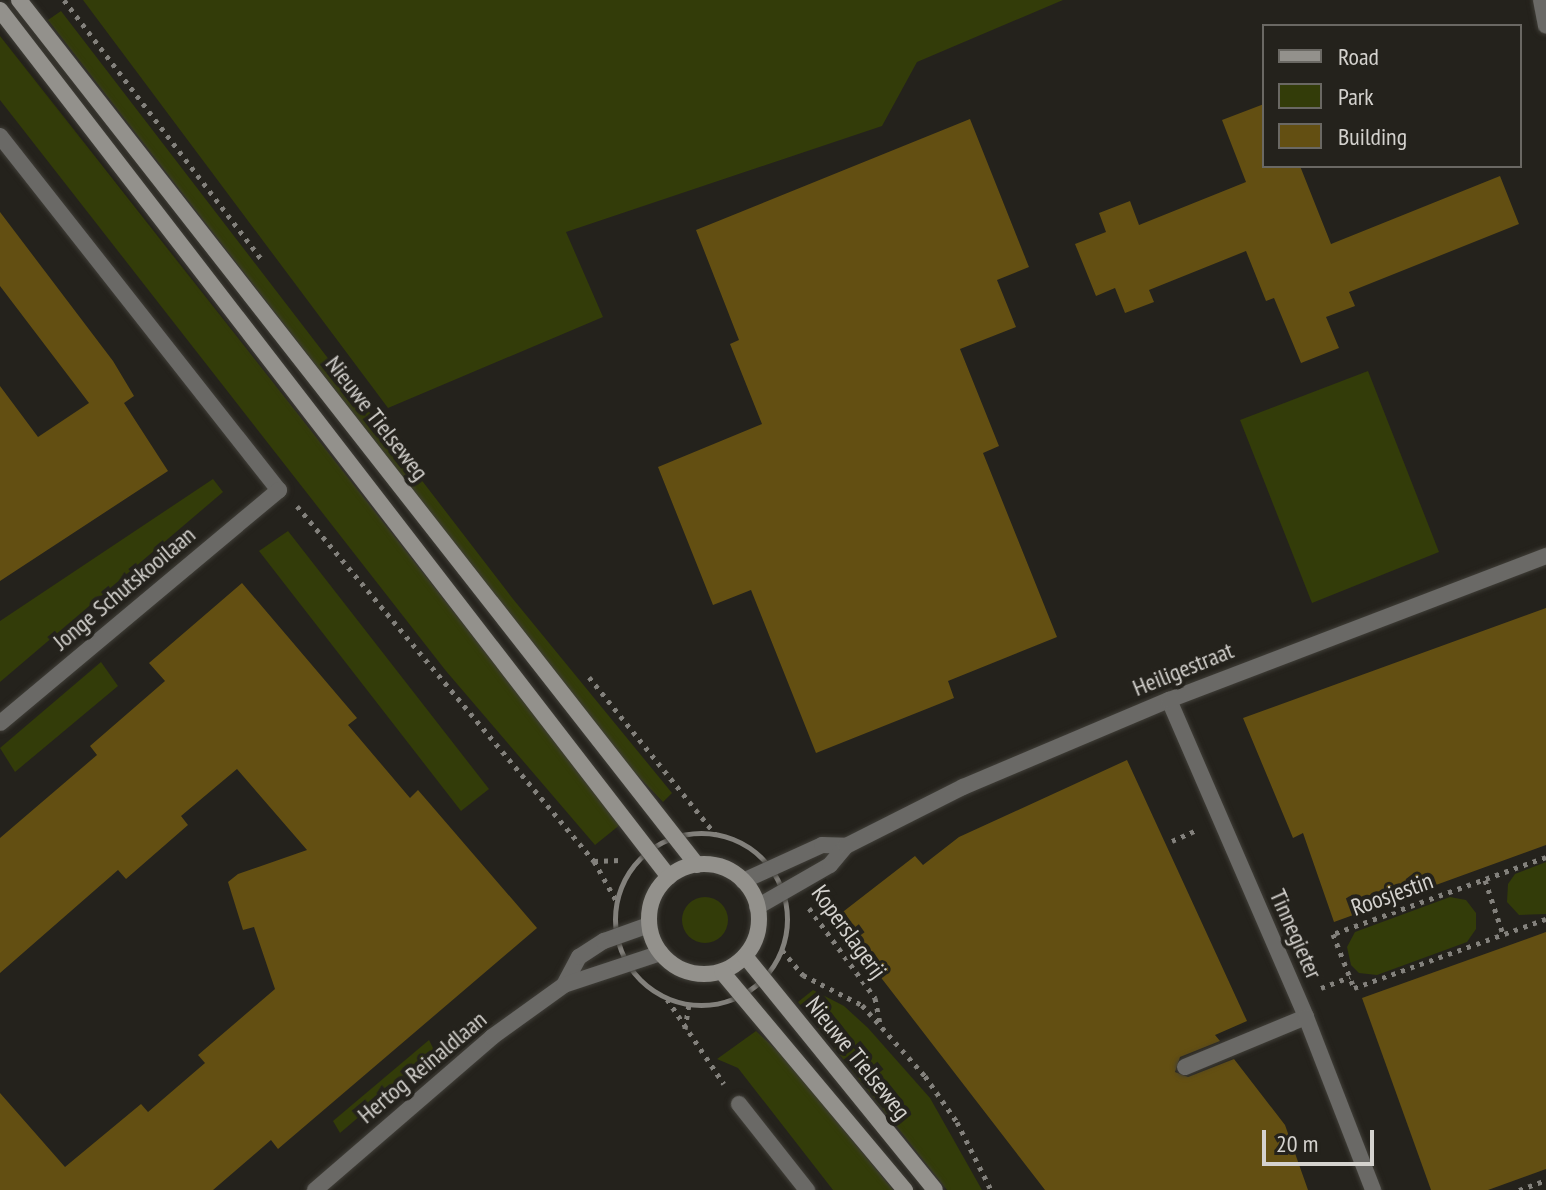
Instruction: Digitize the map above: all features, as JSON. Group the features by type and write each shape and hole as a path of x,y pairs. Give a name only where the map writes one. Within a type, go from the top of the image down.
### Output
{"main road":[{"name":"Nieuwe Tielseweg","path":"19,0 697,865"},
{"name":"Nieuwe Tielseweg","path":"0,10 669,877"},
{"path":"697,865 719,867 743,881 757,907 758,932 745,956 722,972 695,974 661,953 649,925 655,895 669,877 697,865"},
{"name":"Nieuwe Tielseweg","path":"745,956 935,1190"},
{"name":"Nieuwe Tielseweg","path":"722,972 905,1190"}],"street":[{"path":"1541,0 1546,26"},
{"path":"0,136 279,490"},
{"name":"Jonge Schutskooilaan","path":"0,723 279,490"},
{"name":"Heiligestraat","path":"757,907 830,865 846,846 963,787 1169,700 1546,556"},
{"name":"Tinnegieter","path":"1169,700 1306,1017 1373,1190"},
{"name":"Heiligestraat","path":"743,881 822,845 846,846"},
{"name":"Hertog Reinaldlaan","path":"564,985 579,957 604,941 649,925"},
{"name":"Hertog Reinaldlaan","path":"315,1190 492,1037 564,985 661,953"},
{"path":"1185,1067 1306,1017"},
{"path":"739,1104 807,1190"}],"path":[{"path":"279,490 291,498 594,861 617,902"},
{"name":"Roosjestin","path":"1546,857 1333,934 1354,988 1546,919"},
{"path":"594,861 639,860"},
{"path":"1485,880 1503,934"},
{"name":"Koperslagerij","path":"793,886 875,998 880,1025"},
{"name":"Nieuwe Tielseweg","path":"782,950 803,975 862,1005 880,1025 957,1122 991,1190"},
{"path":"667,998 685,1030 739,1104"},
{"path":"685,1030 689,1005"},
{"path":"1519,1190 1546,1180"}],"green space":[{"path":"83,0 1063,0 917,62 882,126 566,232 603,317 388,408"},
{"path":"61,11 513,599 672,793 663,802 620,757 48,20"},
{"path":"0,36 621,824 595,845 446,671 0,100"},
{"path":"1368,371 1439,552 1312,603 1240,420"},
{"path":"213,479 223,492 0,682 0,621"},
{"path":"288,531 489,789 461,811 259,551"},
{"path":"101,662 118,686 15,772 0,748"},
{"path":"1546,862 1546,914 1519,915 1507,902 1508,884 1515,874"},
{"path":"705,897 721,904 728,920 721,936 705,943 689,936 682,920 689,904"},
{"path":"1450,897 1466,900 1476,913 1476,929 1467,942 1377,975 1359,973 1351,965 1347,947 1355,932"},
{"path":"813,990 844,1006 868,1028 930,1098 982,1190 947,1190 798,1002"},
{"path":"756,1031 785,1058 893,1190 833,1190 738,1068 717,1059"},
{"path":"429,1040 435,1052 340,1133 333,1121"}],"building":[{"path":"1262,105 1262,168 1301,168 1331,244 1500,176 1519,224 1349,292 1355,306 1326,317 1339,348 1301,363 1274,298 1266,301 1246,251 1149,290 1154,302 1125,313 1115,288 1096,296 1075,244 1106,232 1099,213 1130,201 1139,225 1246,182 1222,120"},
{"path":"970,119 1029,267 997,280 1016,327 960,349 999,446 983,453 1057,637 948,681 954,698 816,753 751,590 713,605 658,467 762,424 730,344 739,340 696,230"},
{"path":"0,212 113,361 134,396 124,403 168,471 0,581 0,386 38,437 89,403 0,286"},
{"path":"242,583 357,718 348,725 410,798 418,790 537,928 278,1149 271,1140 213,1190 0,1190 0,1093 65,1167 141,1104 148,1112 205,1063 198,1055 275,989 254,927 243,930 228,882 238,874 307,850 237,769 181,816 188,825 126,879 118,870 0,973 0,838 97,755 90,746 165,681 149,663"},
{"path":"1546,608 1546,845 1334,922 1303,833 1293,838 1243,718"},
{"path":"1127,760 1247,1021 1215,1035 1220,1041 1180,1057 1175,1072 1188,1077 1234,1059 1285,1125 1308,1190 1045,1190 835,918 915,856 923,865 959,837"},
{"path":"1546,932 1546,1169 1488,1190 1431,1190 1362,998"}]}
